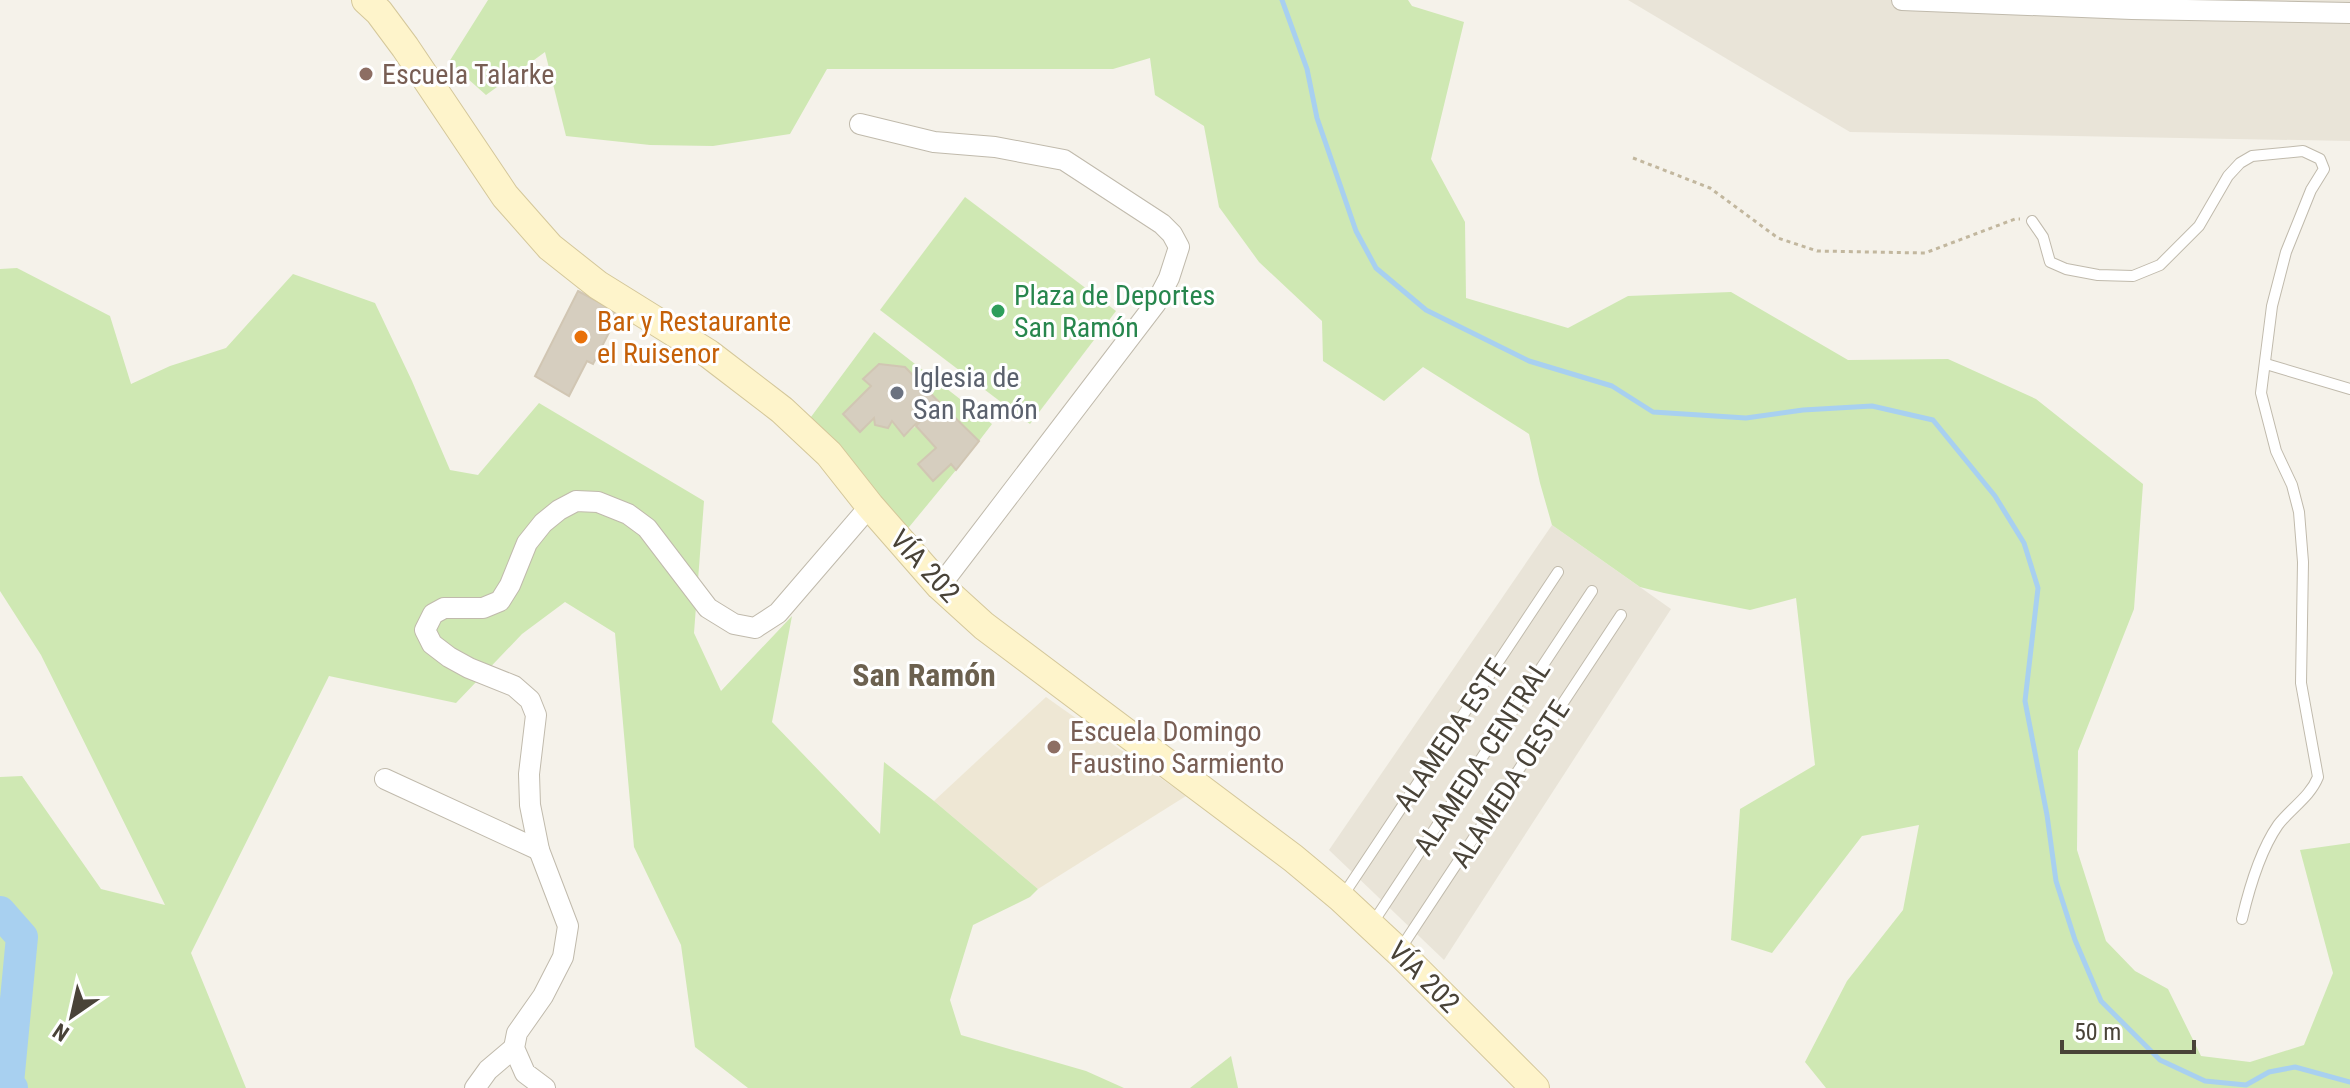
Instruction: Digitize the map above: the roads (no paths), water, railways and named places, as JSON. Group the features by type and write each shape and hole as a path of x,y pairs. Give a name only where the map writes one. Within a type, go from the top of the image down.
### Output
{"main road":[{"name":"VÍA 202","path":"366,0 405,47 505,196 550,247 598,285 709,354 782,410 829,454 940,586 984,626 1293,858 1341,898 1535,1088"}],"street":[{"path":"1902,0 2133,4 2350,13"},
{"path":"860,124 934,142 995,147 1064,160 1162,224 1179,247 1169,278 1156,303 940,586"},
{"path":"545,1088 525,1073 514,1048 517,1033 543,996 563,957 568,926 539,850 530,805 529,774 536,715 530,700 514,686 469,668 432,644 425,630 433,614 444,608 483,608 500,601 527,543 543,523 576,501 598,502 628,514 647,528 708,608 734,624 755,628 778,613 870,506"},
{"path":"385,779 539,850"},
{"path":"475,1088 488,1070 514,1048"}],"lane":[{"path":"2032,221 2043,237 2050,262 2066,269 2098,275 2133,276 2160,265 2199,226 2228,176 2252,156 2303,151 2320,159 2324,169 2311,190 2283,266 2272,306 2261,393 2276,451 2292,485 2299,512 2303,562 2301,683 2318,777 2312,790 2277,826 2252,880 2242,919"},
{"path":"2266,364 2350,389"},
{"name":"ALAMEDA ESTE","path":"1341,898 1558,572"},
{"name":"ALAMEDA CENTRAL","path":"1371,926 1592,591"},
{"name":"ALAMEDA OESTE","path":"1399,952 1621,615"}],"waterway":[{"path":"1282,0 1307,69 1317,118 1356,231 1376,268 1426,310 1529,361 1612,386 1653,412 1746,418 1803,410 1872,406 1933,420 1995,496 2024,543 2038,588 2025,701 2056,881 2075,940 2101,1001 2160,1060 2205,1081 2246,1085 2269,1072 2295,1067 2350,1082"},
{"path":"0,912 22,937 8,1083 12,1088"}],"place":[{"name":"Escuela Talarke","path":"366,74"},
{"name":"Plaza de Deportes San Ramón","path":"998,311"},
{"name":"Bar y Restaurante el Ruisenor","path":"581,337"},
{"name":"Iglesia de San Ramón","path":"897,393"},
{"name":"Escuela Domingo Faustino Sarmiento","path":"1054,747"}],"district":[{"name":"San Ramón","path":"924,675"}]}
